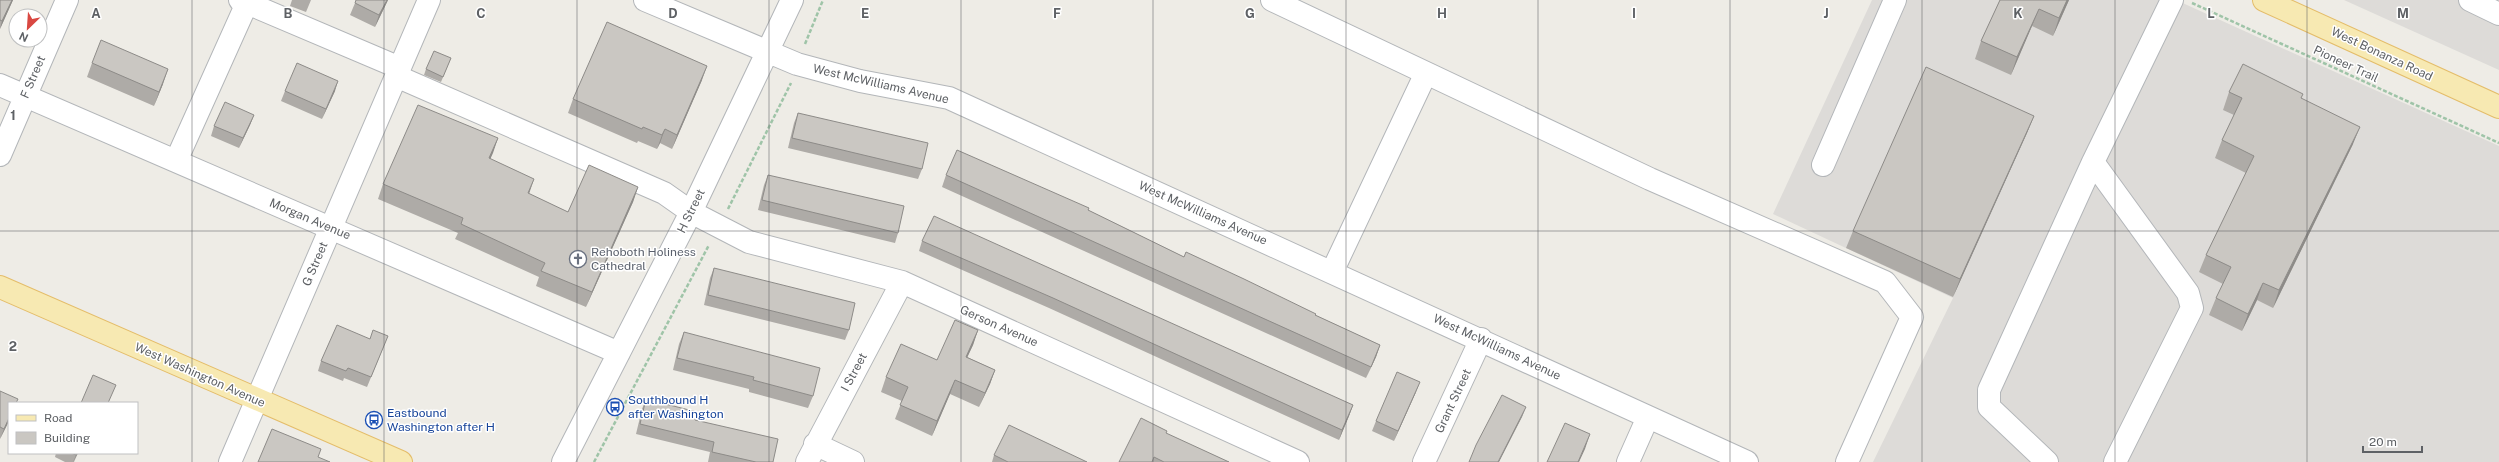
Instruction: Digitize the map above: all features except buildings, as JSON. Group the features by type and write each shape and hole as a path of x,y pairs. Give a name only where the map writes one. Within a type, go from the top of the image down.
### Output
{"main road":[{"name":"West Bonanza Road","path":"2264,0 2499,107"},
{"name":"West Washington Avenue","path":"0,287 400,462"}],"street":[{"name":"F Street","path":"0,155 67,0"},
{"name":"G Street","path":"230,462 429,0"},
{"name":"West McWilliams Avenue","path":"645,0 768,53 798,64 860,81 949,98 1481,339 1747,462"},
{"name":"H Street","path":"563,462 691,212 792,0"},
{"path":"1272,0 1650,179 1885,282 1912,317 1847,462"},
{"path":"1823,165 1895,0"},
{"path":"2047,462 1989,407 1989,390 2093,162 2172,0"},
{"path":"2470,0 2499,14"},
{"name":"Gerson Avenue","path":"243,2 664,193 691,212 749,242 902,282 1298,462"},
{"path":"176,161 243,2"},
{"path":"1332,272 1426,73"},
{"name":"Morgan Avenue","path":"0,85 331,227 619,353"},
{"path":"2093,162 2188,293 2192,308 2115,462"},
{"name":"I Street","path":"811,453 902,282"},
{"name":"Grant Street","path":"1424,462 1481,339"},
{"path":"1628,462 1648,417"},
{"path":"811,453 853,462"}],"path":[{"name":"Pioneer Trail","path":"2186,0 2499,143"}],"shaded area":[{"path":"1872,0 2176,0 2499,146 2499,462 1873,462 1953,298 1773,214"},
{"path":"2344,0 2499,0 2499,70"}],"place":[{"name":"Rehoboth Holiness Cathedral","path":"578,259"},
{"name":"Southbound H after Washington","path":"615,407"},
{"name":"Eastbound Washington after H","path":"374,420"}]}
